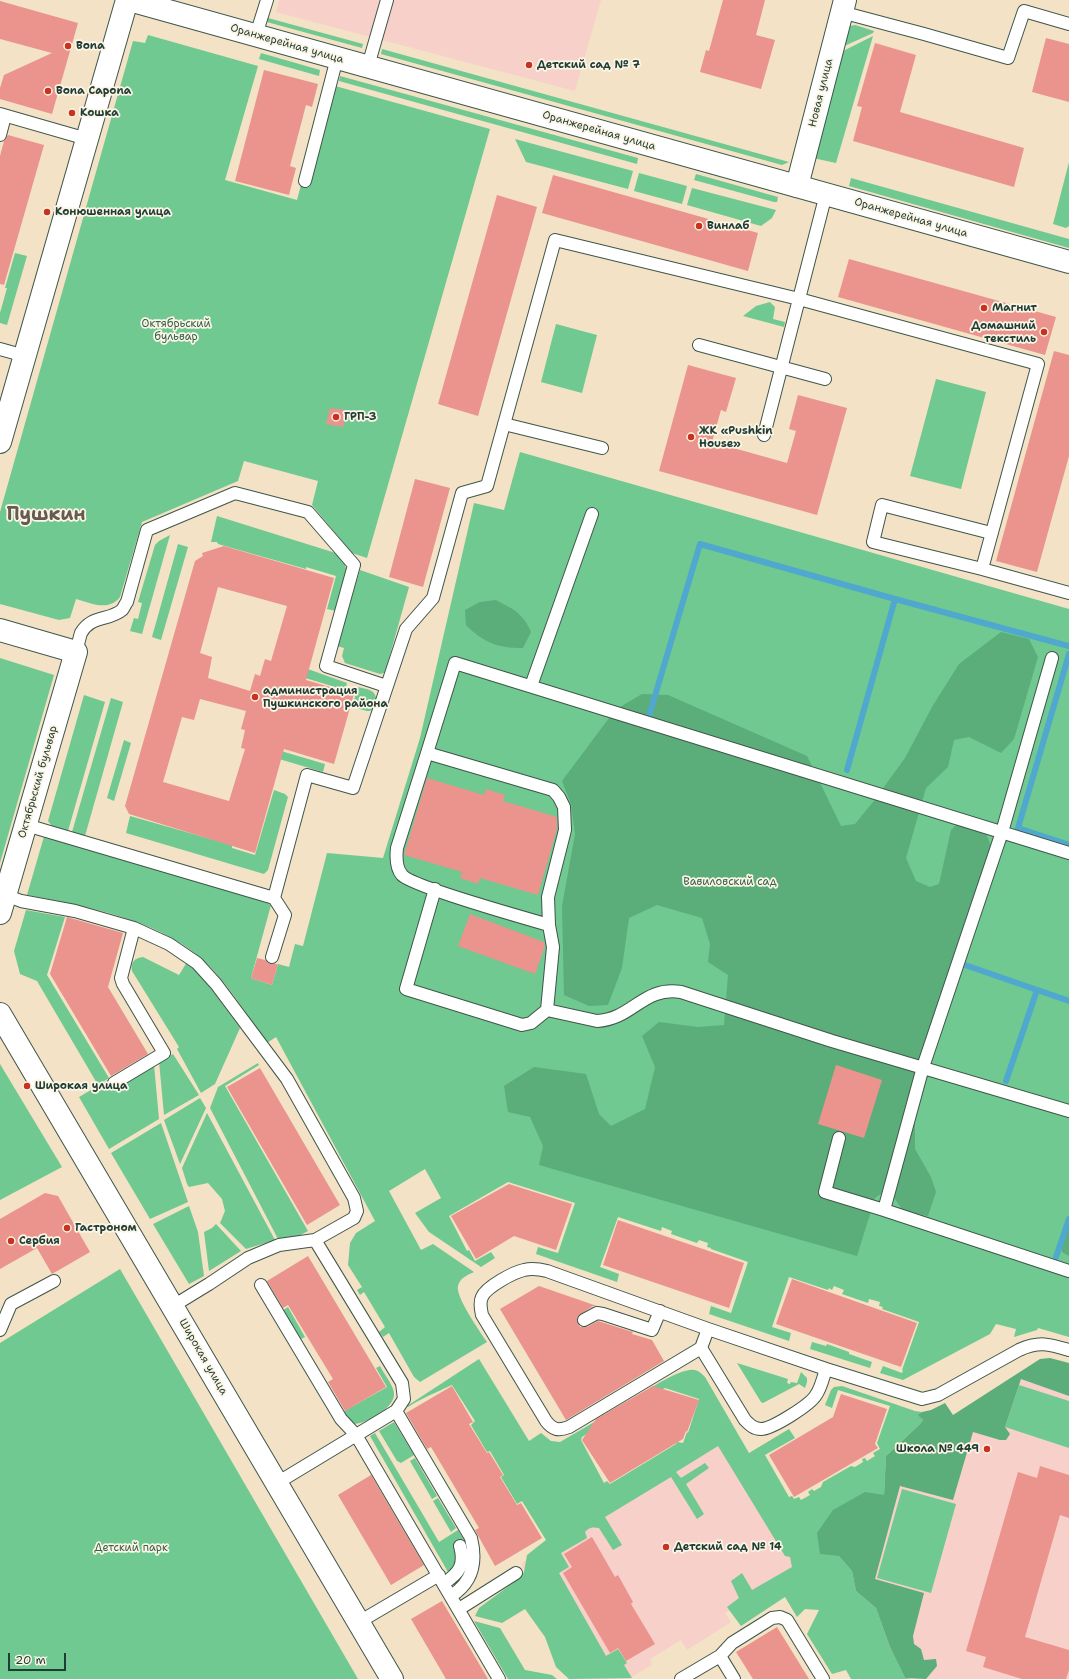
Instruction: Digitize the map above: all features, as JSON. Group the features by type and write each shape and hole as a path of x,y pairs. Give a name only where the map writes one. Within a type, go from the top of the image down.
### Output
{"street":[{"name":"Оранжерейная улица","path":"128,0 1069,262"},
{"path":"0,442 128,0"},
{"name":"Новая улица","path":"797,186 843,6"},
{"path":"0,630 76,652"},
{"name":"Октябрьский бульвар","path":"2,904 76,652"},
{"name":"Широкая улица","path":"0,1014 392,1679"}],"lane":[{"path":"256,35 266,0"},
{"path":"368,66 387,0"},
{"path":"843,6 924,34 1008,58 1026,5 1069,24"},
{"path":"305,181 337,58"},
{"path":"0,134 3,115 87,139"},
{"path":"764,435 826,194"},
{"path":"274,898 307,775 353,788 406,629 432,598 462,493 487,486 555,240 798,299 1038,364 982,569"},
{"path":"699,345 825,379"},
{"path":"0,348 25,356"},
{"path":"504,424 602,448"},
{"path":"76,652 81,633 87,626 94,620 122,610 127,602 147,530 234,492 308,512 354,565 326,666 386,686"},
{"path":"991,533 882,505 873,542 982,569 1069,593"},
{"path":"531,686 592,514"},
{"path":"884,1210 923,1067 1002,832 1052,658"},
{"path":"549,925 410,880 403,876 396,858 397,848 456,663 1069,853"},
{"path":"427,753 553,790 560,797 564,807 565,830 548,897 549,925 553,947 547,1010 531,1023 522,1025 406,989 435,889"},
{"path":"26,825 274,898 285,915 272,957"},
{"path":"2,904 21,902 75,912 134,928 169,944 197,963 216,984 286,1079 356,1204 354,1218 315,1240 279,1245 248,1258 173,1306"},
{"path":"114,1083 164,1053 123,984 121,978 134,928"},
{"path":"547,1010 597,1021 605,1021 622,1015 654,994 672,991 1069,1111"},
{"path":"839,1138 825,1192 884,1210 1069,1272"},
{"path":"277,1483 396,1411 404,1399 402,1383 315,1240"},
{"path":"708,1329 702,1348 569,1427 560,1430 552,1429 546,1421 482,1316 480,1306 482,1296 489,1289 515,1273 536,1269 564,1276 708,1329 826,1369 922,1399 938,1395 1030,1345 1040,1343 1051,1344 1069,1350"},
{"path":"0,1330 12,1304 54,1281"},
{"path":"262,1285 341,1419 356,1435 499,1679"},
{"path":"584,1320 597,1314 603,1314 652,1330 660,1311"},
{"path":"702,1348 745,1420 752,1427 762,1429 772,1425 809,1403 816,1395 826,1369"},
{"path":"396,1411 471,1538 474,1552 472,1570 459,1590 451,1596"},
{"path":"359,1622 441,1579 455,1575 462,1563 460,1546"},
{"path":"459,1609 516,1573"},
{"path":"681,1679 720,1656 732,1643 772,1618 780,1617 787,1620 823,1679"},
{"path":"720,1656 734,1679"}],"shaded area":[{"name":"Детский сад № 7","path":"279,0 601,0 575,91 276,12"},
{"name":"Школа № 449","path":"1043,1362 1069,1369 1069,1679 868,1679 799,1568 725,1613 731,1622 687,1650 681,1640 650,1659 652,1665 628,1679 585,1679 521,1564 569,1530 719,1432 778,1530"}],"green space":[{"path":"268,18 363,44 362,48 267,22"},
{"path":"855,25 874,31 873,33 840,48 850,26"},
{"path":"148,35 258,66 225,180 297,200 328,84 490,129 367,558 352,553 312,505 318,481 244,461 238,481 142,522 120,597 115,602 99,605 76,599 70,618 59,620 0,604 0,512 133,41 145,43"},
{"path":"873,36 836,163 813,158 839,53"},
{"path":"382,49 789,162 782,165 381,54"},
{"path":"261,53 320,70 319,76 259,59"},
{"path":"340,76 638,158 637,164 339,81"},
{"path":"515,139 633,171 628,189 526,162"},
{"path":"1069,162 1069,226 1066,228 1053,224"},
{"path":"639,173 687,186 682,204 634,191"},
{"path":"696,174 778,197 777,202 694,180"},
{"path":"851,178 1069,239 1069,248 849,186"},
{"path":"692,188 776,210 772,218 761,226 687,205"},
{"path":"15,253 27,256 7,325 0,323 0,313 7,288 5,288"},
{"path":"770,302 775,307 773,319 785,322 784,327 743,316 756,306"},
{"path":"556,324 597,335 582,393 541,382"},
{"path":"936,379 986,392 961,489 910,476"},
{"name":"Вавиловский сад","path":"520,452 1069,609 1069,1337 1038,1328 1037,1330 1014,1337 1016,1329 996,1324 990,1334 903,1380 880,1373 883,1366 902,1373 919,1322 882,1309 883,1307 879,1306 880,1302 869,1299 868,1303 842,1294 844,1290 834,1286 832,1290 829,1288 828,1290 789,1277 772,1327 791,1333 789,1341 709,1314 711,1306 731,1313 748,1262 711,1249 707,1247 708,1243 699,1240 697,1243 671,1234 672,1231 662,1227 661,1231 618,1217 600,1267 619,1274 617,1282 536,1254 538,1247 558,1253 575,1203 508,1182 449,1216 467,1251 469,1250 475,1261 491,1252 495,1258 481,1267 429,1232 415,1213 441,1198 425,1169 389,1191 421,1250 433,1244 474,1272 460,1281 458,1291 460,1298 469,1314 487,1342 420,1382 414,1377 389,1333 383,1337 379,1332 385,1327 364,1292 360,1295 357,1290 362,1287 348,1265 350,1243 356,1233 375,1221 276,1037 267,1043 236,998 210,967 201,958 163,933 95,909 27,895 45,833 260,899 271,905 251,978 272,985 278,964 289,967 295,944 303,946 327,853 383,858 420,738 474,503 504,510"},
{"path":"217,516 342,555 347,572 336,611 327,609 336,576 218,544 217,542 211,542"},
{"path":"170,535 142,634 130,631 134,618 138,619 142,603 138,602 155,545"},
{"path":"178,544 188,547 161,640 152,637"},
{"path":"360,570 409,587 386,669 384,673 380,674 345,663 342,656 344,648 337,646"},
{"path":"496,600 517,612 525,620 531,632 523,648 506,647 492,643 479,636 466,625 465,610 480,602"},
{"path":"1001,632 1029,639 1038,657 1014,739 1001,753 969,737 954,740 948,767 926,788 906,858 916,881 930,887 939,884 951,830 967,815 986,834 992,848 915,1121 915,1149 931,1177 936,1192 928,1216 903,1211 893,1196 885,1191 875,1198 857,1256 539,1165 543,1146 530,1117 508,1112 504,1086 534,1067 586,1074 599,1114 611,1126 645,1109 655,1067 642,1036 659,1022 698,1027 724,1025 728,975 708,962 710,944 702,918 657,905 629,918 622,968 608,1005 589,1006 564,995 562,906 575,834 571,804 562,781 615,710 642,694 668,695 807,756 841,826 855,824 905,758 932,707 959,664"},
{"path":"0,658 54,675 0,863"},
{"path":"305,668 347,683 345,690 302,677"},
{"path":"358,687 370,690 375,695 376,704 370,711 361,710 352,706"},
{"path":"84,695 105,702 68,831 52,826 48,821"},
{"path":"111,698 123,702 85,836 72,832"},
{"path":"124,740 131,743 114,801 107,798"},
{"path":"281,751 325,764 323,772 279,759"},
{"path":"274,790 285,794 288,797 268,870 264,874 126,833 130,816 232,845 232,848 255,855"},
{"path":"26,910 65,917 47,975 109,1078 98,1085 37,981 20,974 14,951"},
{"path":"143,957 179,975 187,962 194,966 240,1028 215,1084 201,1093 177,1049 179,1047 132,971 132,963 138,958"},
{"path":"173,1054 199,1095 164,1115 159,1061"},
{"path":"258,1063 259,1065 225,1086 308,1231 293,1239 278,1239 210,1108 218,1087"},
{"path":"0,1064 62,1167 0,1200"},
{"path":"154,1065 159,1119 109,1149 79,1097 108,1080 114,1090"},
{"path":"200,1098 206,1108 180,1164 164,1120"},
{"path":"207,1113 275,1240 246,1249 220,1223 225,1211 222,1199 208,1183 189,1187 187,1184 182,1168"},
{"path":"161,1123 188,1202 150,1219 111,1153"},
{"path":"189,1206 198,1232 204,1276 189,1284 153,1224"},
{"path":"216,1224 241,1251 209,1271 204,1232"},
{"path":"1069,1227 1069,1256 1062,1252 1062,1246"},
{"name":"Детский парк","path":"120,1269 358,1679 0,1679 0,1343"},
{"path":"288,1307 305,1337 299,1340 282,1311"},
{"path":"812,1342 826,1346 827,1344 872,1362 870,1368 810,1349"},
{"path":"1050,1358 1069,1363 1069,1396 1021,1379 1005,1427 1010,1434 1006,1440 1000,1440 973,1432 953,1500 900,1486 875,1579 924,1593 913,1636 914,1644 921,1649 924,1660 936,1659 937,1666 926,1679 905,1678 890,1647 876,1608 856,1591 852,1571 839,1556 820,1554 817,1533 833,1510 865,1492 884,1495 886,1456 920,1424 923,1420 918,1415 945,1403 953,1415 1040,1359"},
{"path":"479,1359 529,1441 541,1433 551,1441 560,1442 627,1403 629,1407 582,1437 581,1440 604,1483 607,1481 610,1484 677,1442 683,1443 687,1432 688,1433 699,1399 665,1388 637,1404 633,1399 664,1380 689,1370 696,1370 705,1377 749,1453 789,1429 795,1438 765,1455 789,1497 792,1496 794,1499 799,1497 801,1500 810,1495 808,1492 812,1489 814,1491 821,1487 823,1482 851,1466 855,1467 863,1462 862,1459 865,1458 867,1461 875,1456 873,1453 880,1449 877,1443 890,1406 838,1390 832,1408 825,1405 831,1390 834,1387 842,1386 915,1411 922,1412 919,1415 923,1420 920,1424 886,1456 884,1495 839,1556 852,1571 856,1591 876,1608 890,1647 905,1678 912,1679 851,1679 846,1670 832,1674 807,1634 819,1610 805,1609 797,1617 785,1597 741,1626 727,1607 739,1598 731,1581 742,1573 752,1590 792,1567 790,1557 785,1556 718,1446 676,1472 681,1478 705,1463 709,1468 686,1484 704,1514 697,1519 671,1477 605,1517 622,1545 613,1550 599,1528 590,1528 585,1532 587,1538 561,1553 569,1567 559,1573 606,1656 618,1649 627,1663 624,1665 632,1678 569,1679 556,1667 545,1637 525,1609 502,1623 475,1616 479,1608 521,1577 524,1572 527,1555 546,1540 522,1501 517,1504 501,1477 504,1475 490,1451 487,1452 471,1425 475,1421 452,1385 408,1407 407,1406"},
{"path":"737,1363 788,1379 787,1383 790,1384 791,1382 797,1383 801,1372 807,1378 807,1382 805,1388 799,1384 763,1403"},
{"path":"380,1366 394,1391 393,1399 385,1410 372,1418 354,1424 341,1413 387,1387 376,1368"},
{"path":"1019,1385 1069,1401 1069,1448 1005,1427"},
{"path":"394,1422 414,1455 401,1463 397,1461 379,1431"},
{"path":"375,1433 439,1542 458,1530 464,1540 454,1547 456,1560 448,1572 370,1436"},
{"path":"415,1458 437,1496 432,1499 410,1461"},
{"path":"902,1489 956,1504 931,1593 877,1578"},
{"path":"438,1498 456,1528 451,1532 433,1501"},
{"path":"474,1621 500,1628 525,1670 552,1675 557,1679 508,1679"}],"building":[{"path":"723,0 765,0 756,35 775,40 761,89 700,72 706,50 709,51"},
{"path":"0,1 78,23 52,114 0,99 0,88 4,75 52,53 0,39"},
{"path":"1046,38 1069,44 1069,102 1032,92"},
{"path":"875,43 916,55 900,112 1024,148 1014,187 853,141 862,107 857,106"},
{"path":"264,70 318,84 312,107 306,105 290,166 296,168 289,195 235,181"},
{"path":"8,135 44,145 4,285 0,284 0,156 4,141"},
{"path":"553,175 758,233 748,271 542,213"},
{"path":"497,195 537,207 478,416 438,404"},
{"path":"849,259 1056,317 1045,355 838,297"},
{"path":"1054,351 1069,355 1069,456 1037,572 996,561"},
{"name":"ЖК «Pushkin House»","path":"688,365 736,378 726,412 721,410 712,442 787,463 796,431 789,429 798,395 847,408 817,515 659,471"},
{"name":"ГРП-3","path":"330,408 346,410 343,427 326,424"},
{"path":"415,479 450,488 423,587 389,577"},
{"name":"администрация Пушкинского района","path":"224,546 334,578 306,680 354,694 334,764 284,749 255,853 129,814 125,806 195,561 203,556 202,553","holes":["218,587 287,606 271,661 265,659 260,676 255,674 250,691 208,678 212,657 200,653","200,699 246,711 241,729 245,730 241,748 245,749 229,801 163,782 182,717 194,720"]},
{"path":"427,778 484,795 486,789 505,795 503,801 557,817 557,829 538,895 480,878 478,884 460,878 462,872 404,855"},
{"path":"470,914 544,942 545,946 535,974 458,946"},
{"path":"67,917 123,933 108,987 148,1054 111,1076 50,974"},
{"path":"257,958 265,960 270,964 278,964 272,985 251,978"},
{"path":"836,1065 882,1080 864,1138 818,1124"},
{"path":"260,1068 340,1205 307,1225 227,1087"},
{"path":"509,1184 572,1204 556,1250 514,1236 476,1259 451,1216"},
{"path":"45,1193 58,1196 90,1252 52,1274 37,1248 0,1269 0,1219"},
{"path":"618,1220 744,1263 729,1308 603,1265"},
{"path":"308,1256 386,1387 345,1411 328,1382 333,1379 288,1305 283,1308 267,1281"},
{"path":"792,1279 917,1323 901,1367 776,1324"},
{"path":"539,1286 597,1306 593,1306 578,1316 577,1320 580,1327 587,1327 598,1321 633,1332 632,1334 652,1340 664,1361 566,1420 500,1309"},
{"path":"452,1386 473,1422 469,1424 503,1475 500,1477 517,1505 521,1503 542,1538 495,1566 475,1530 479,1528 431,1447 427,1449 406,1413"},
{"path":"653,1386 699,1400 687,1432 686,1431 683,1439 610,1483 582,1440 596,1419"},
{"path":"841,1394 887,1409 875,1444 878,1448 794,1497 769,1455 833,1417"},
{"path":"1040,1466 1069,1475 1069,1518 1060,1515 1025,1637 1069,1650 1069,1670 1066,1679 1022,1679 983,1667 986,1657 966,1651 1018,1472 1037,1478"},
{"path":"371,1475 424,1565 391,1585 338,1495"},
{"path":"592,1537 615,1577 618,1575 633,1602 631,1604 655,1644 626,1661 618,1648 610,1653 563,1573 572,1567 564,1554"},
{"path":"442,1601 488,1679 446,1679 411,1619"},
{"path":"777,1627 809,1679 753,1679 736,1652"}],"waterway":[{"path":"649,716 700,544 1069,646"},
{"path":"847,770 895,599"},
{"path":"1069,654 1018,828 1069,845"},
{"path":"965,965 1069,1001"},
{"path":"1006,1081 1037,990"},
{"path":"1056,1257 1069,1219"}],"place":[{"name":"Bona","path":"68,46"},
{"name":"Детский сад № 7","path":"529,65"},
{"name":"Bona Capona","path":"48,91"},
{"name":"Кошка","path":"72,113"},
{"name":"Конюшенная улица","path":"47,212"},
{"name":"Винлаб","path":"699,226"},
{"name":"Магнит","path":"984,308"},
{"name":"Домашний текстиль","path":"1044,332"},
{"name":"ГРП-3","path":"336,417"},
{"name":"ЖК «Pushkin House»","path":"691,437"},
{"name":"администрация Пушкинского района","path":"255,697"},
{"name":"Широкая улица","path":"27,1086"},
{"name":"Гастроном","path":"67,1228"},
{"name":"Сербия","path":"11,1241"},
{"name":"Школа № 449","path":"987,1449"},
{"name":"Детский сад № 14","path":"666,1547"}],"district":[{"name":"Пушкин","path":"46,515"}]}
